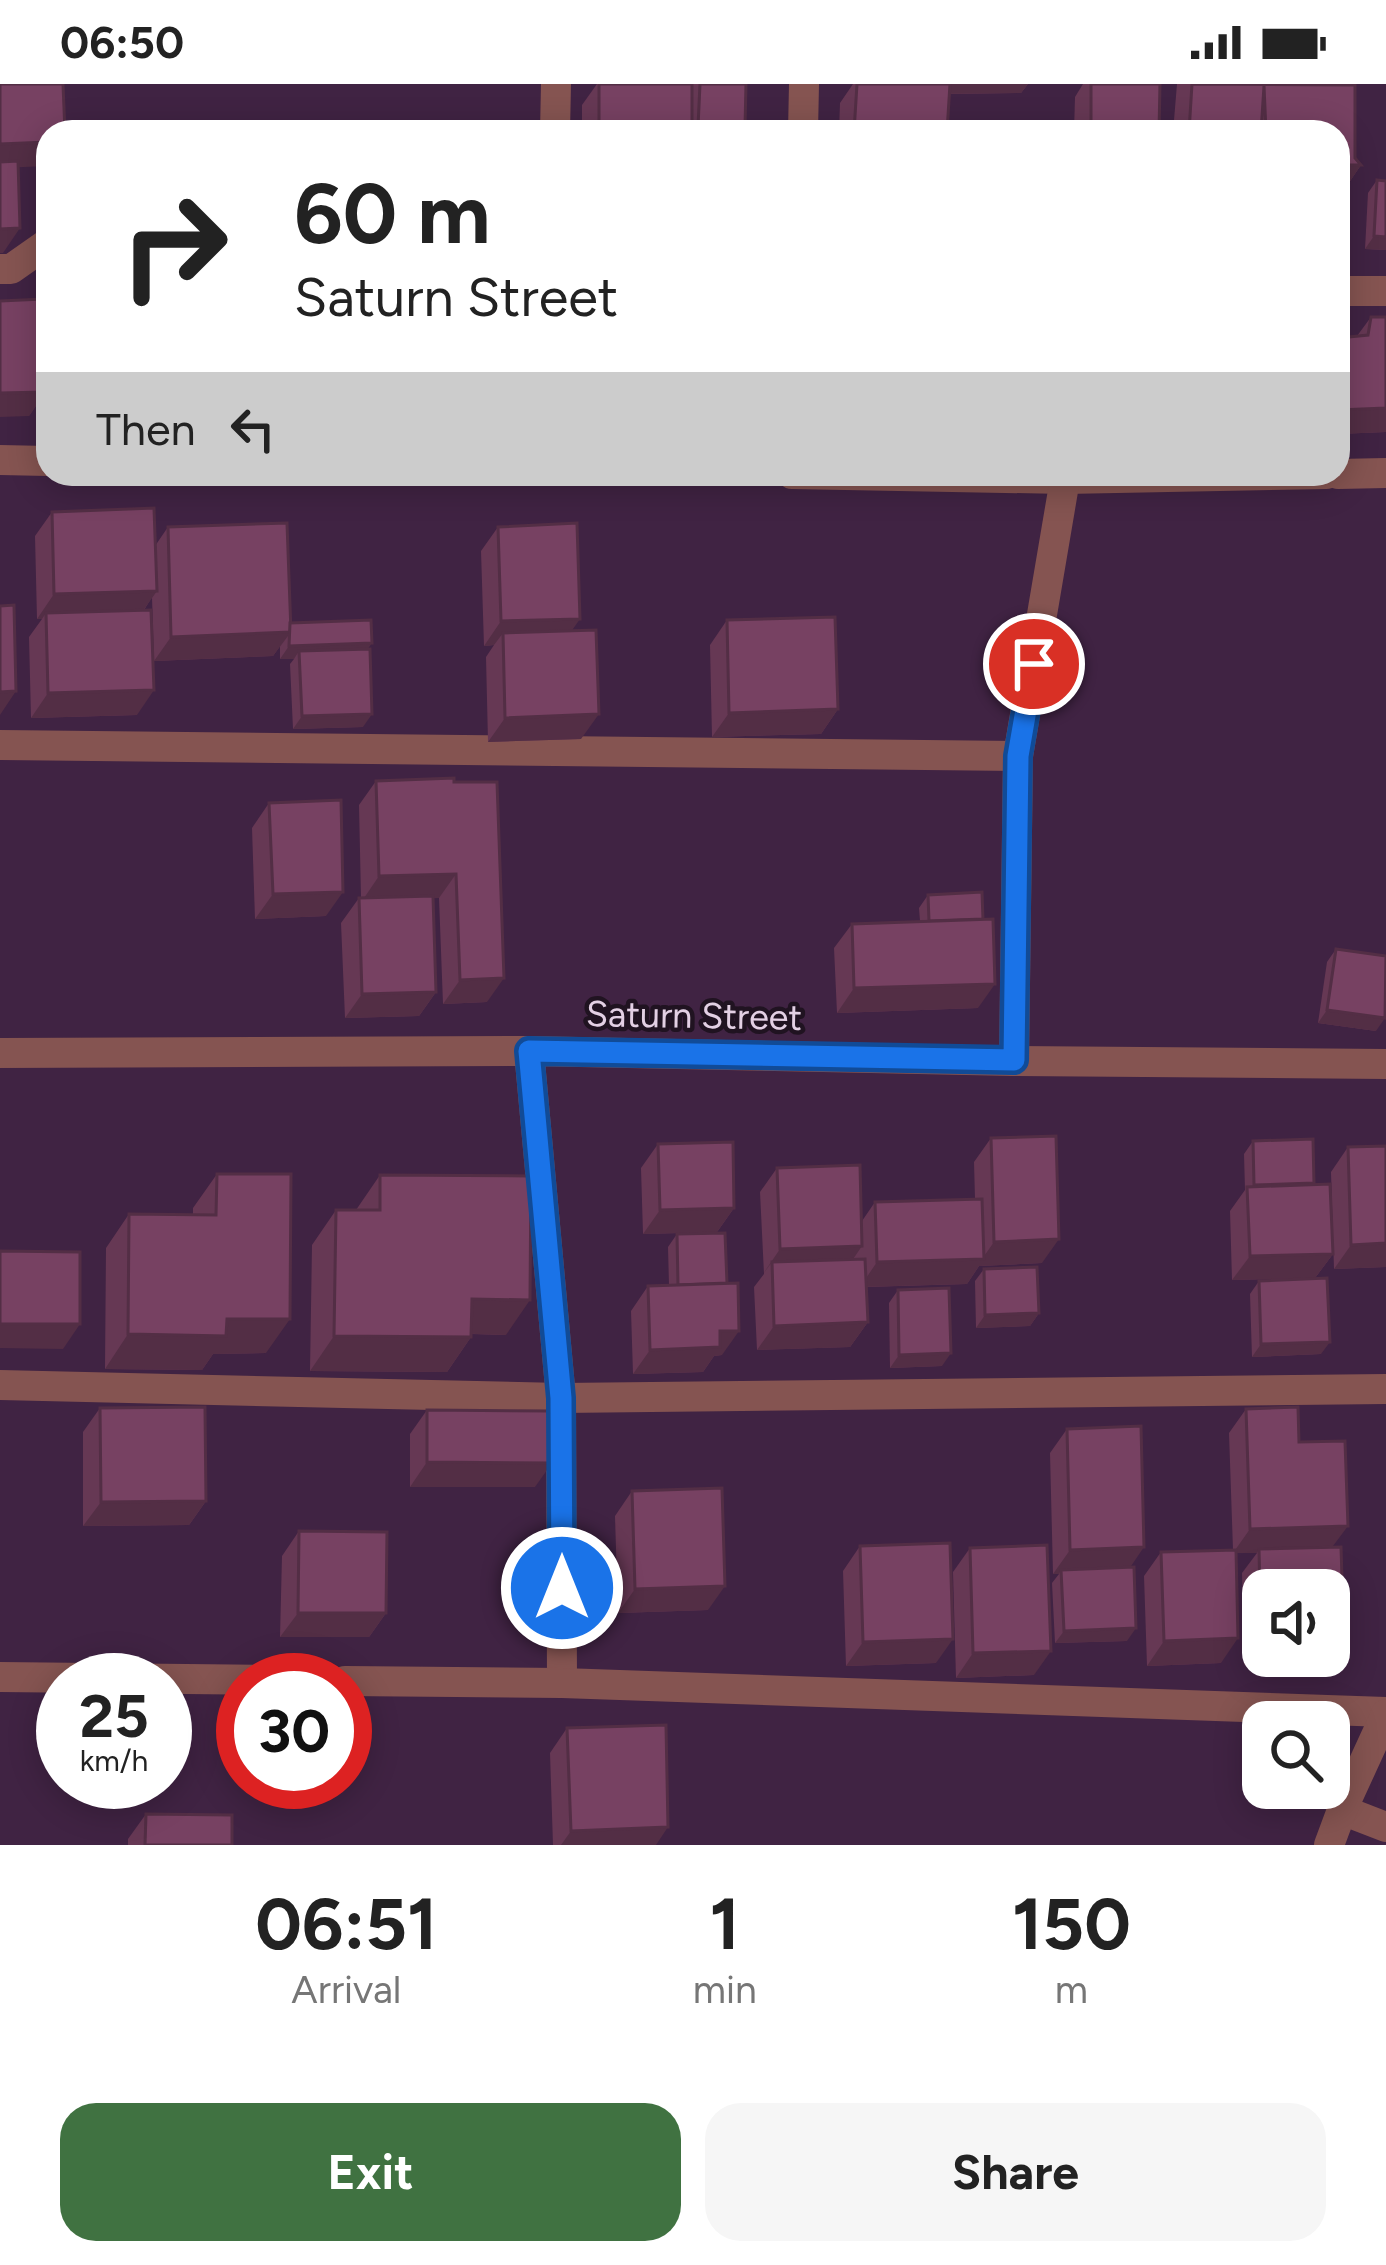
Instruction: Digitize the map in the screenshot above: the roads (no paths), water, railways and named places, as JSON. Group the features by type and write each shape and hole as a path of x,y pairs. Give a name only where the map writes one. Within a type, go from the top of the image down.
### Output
{"street":[{"path":"555,120 556,84"},
{"path":"803,120 804,84"},
{"path":"0,269 11,268 36,251"},
{"path":"1350,291 1386,291"},
{"path":"0,460 36,461"},
{"path":"1350,474 1386,473"},
{"path":"1014,1060 1018,756 1064,486"},
{"path":"0,746 1018,756"},
{"path":"529,1051 561,1398 562,1683"},
{"name":"Saturn Street","path":"0,1053 529,1051 1386,1064"},
{"path":"0,1385 561,1398 1386,1389"},
{"path":"0,1677 216,1679"},
{"path":"372,1681 562,1683 1386,1713 1329,1845"},
{"path":"1342,1810 1386,1827"}]}
